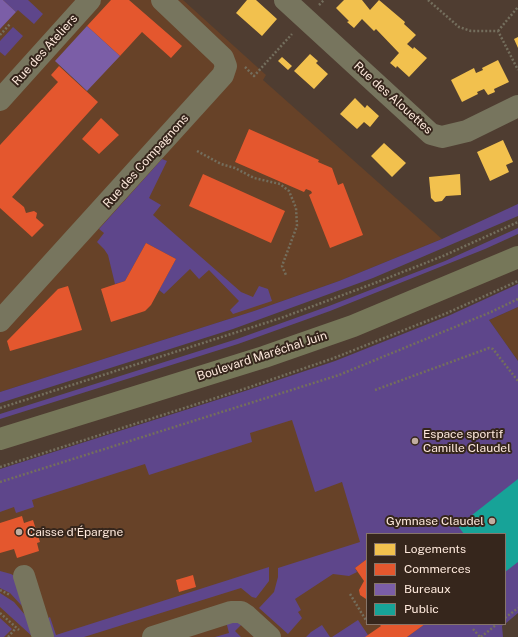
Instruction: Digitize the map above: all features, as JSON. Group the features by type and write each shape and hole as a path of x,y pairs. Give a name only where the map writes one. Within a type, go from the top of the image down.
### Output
{"main road":[{"name":"Boulevard Maréchal Juin","path":"0,439 264,357 353,326 518,257"}],"street":[{"name":"Rue des Ateliers","path":"0,100 90,0"},
{"name":"Rue des Compagnons","path":"0,321 224,75 226,66 223,58 162,0"},
{"name":"Rue des Alouettes","path":"285,0 431,134 442,137 467,132 518,106"},
{"path":"24,576 43,637"},
{"path":"153,637 231,612 240,612 270,637"}],"path":[{"path":"428,0 459,27 471,32 498,31 518,7"},
{"path":"243,66 254,76 306,19"},
{"path":"0,35 10,24"},
{"path":"498,31 518,70"},
{"path":"197,151 220,164 235,168 254,178 280,184 289,191 296,208 297,226 282,266 286,275"},
{"path":"0,408 294,313 443,256 518,222"},
{"path":"0,482 339,375 491,312 518,299"},
{"path":"375,390 489,348 493,349 518,381"},
{"path":"350,594 366,621"},
{"path":"506,617 518,608"},
{"path":"0,613 22,632"},
{"path":"473,629 480,637 496,625"},
{"path":"8,637 16,628"}],"shaded area":[{"path":"0,0 183,0 266,75 263,80 442,239 339,281 254,311 0,392"},
{"path":"3,0 28,0 43,14 34,24 18,10 16,12"},
{"path":"13,27 23,36 5,56 0,52 0,41"},
{"path":"162,159 167,161 149,198 161,205 153,215 241,292 253,297 259,286 268,289 272,301 233,314 230,310 239,301 209,270 199,279 190,269 164,294 159,290 176,259 146,243 125,281 115,284 108,255 97,242 104,233 99,229"},
{"path":"518,204 518,216 373,278 233,329 0,403 0,392 254,311 339,281 442,239"},
{"path":"518,228 518,234 485,249 330,311 238,344 0,419 0,414 237,339 329,306 445,261"},
{"path":"518,284 518,307 489,320 518,361 518,613 506,623 506,533 366,533 366,560 355,568 357,572 349,576 333,574 295,599 301,610 298,612 302,618 288,634 259,608 274,592 278,577 278,568 360,542 342,482 315,492 292,420 250,433 252,442 149,475 145,464 32,500 34,507 16,513 14,507 0,512 0,469 335,361 448,316"},
{"path":"518,307 518,361 489,320"},
{"path":"282,400 378,533 366,533 366,625 446,625 454,637 0,637 0,489"},
{"path":"269,567 269,581 256,598 252,597 241,588 84,637 50,637 47,619 50,617 56,635"},
{"path":"0,571 16,577 22,606 10,593 0,588"},
{"path":"0,593 14,602 31,622 33,637 0,607"},
{"path":"0,618 12,629 4,637 0,637"},
{"path":"358,620 368,635 367,637 332,637"},
{"path":"226,621 243,623 235,631 241,637 215,637 229,633"},
{"path":"322,625 330,637 306,637 311,632"},
{"path":"424,625 503,625 503,637 407,637"}],"building: Logements":[{"path":"247,0 256,0 277,19 262,36 236,13"},
{"path":"344,0 362,0 370,10 379,0 405,22 404,24 416,35 407,44 413,49 414,47 427,58 409,77 397,66 396,68 390,63 399,53 376,29 374,31 362,19 354,28 347,22 349,21 336,8"},
{"path":"518,37 518,48 514,39"},
{"path":"310,54 318,61 316,63 328,74 314,89 294,71"},
{"path":"282,57 292,66 288,70 278,61"},
{"path":"498,60 509,82 494,89 495,92 488,95 484,89 477,92 478,94 462,102 451,80 474,68 476,73 483,70 482,68"},
{"path":"355,98 365,108 367,105 379,116 370,127 364,122 357,129 340,114"},
{"path":"503,140 513,162 506,165 509,172 490,181 477,152"},
{"path":"384,143 406,163 392,177 371,156"},
{"path":"460,174 461,195 446,196 442,201 435,202 431,198 429,177"}],"building: Commerces":[{"path":"111,0 129,0 182,46 171,58 142,32 120,56 87,26"},
{"path":"59,66 98,102 12,197 24,207 26,213 34,211 37,213 36,218 44,225 32,237 0,208 0,145 58,82 51,75"},
{"path":"101,118 119,135 99,154 82,139"},
{"path":"249,129 319,160 318,162 332,168 338,185 343,183 363,235 330,248 309,195 312,193 311,191 306,189 304,192 235,162"},
{"path":"203,174 285,211 271,243 189,206"},
{"path":"146,243 176,259 151,305 145,311 111,322 101,289 125,281"},
{"path":"68,286 82,330 10,351 7,341 58,289"},
{"name":"Caisse d'Épargne","path":"22,516 24,523 33,520 40,542 37,543 39,551 17,558 14,549 0,553 0,523"},
{"path":"366,560 366,599 360,595 359,590 364,581 355,568"},
{"path":"193,575 196,587 179,592 176,580"},
{"path":"380,625 424,625 407,637 365,637 381,626"}],"building: Bureaux":[{"path":"0,0 3,0 16,12 0,29"},
{"path":"87,26 120,56 87,91 55,61"}],"building: Public":[{"name":"Gymnase Claudel","path":"518,479 518,562 506,571 506,533 463,533 458,526"}],"place":[{"name":"Espace sportif Camille Claudel","path":"415,441"},
{"name":"Gymnase Claudel","path":"492,521"},
{"name":"Caisse d'Épargne","path":"19,532"}]}
